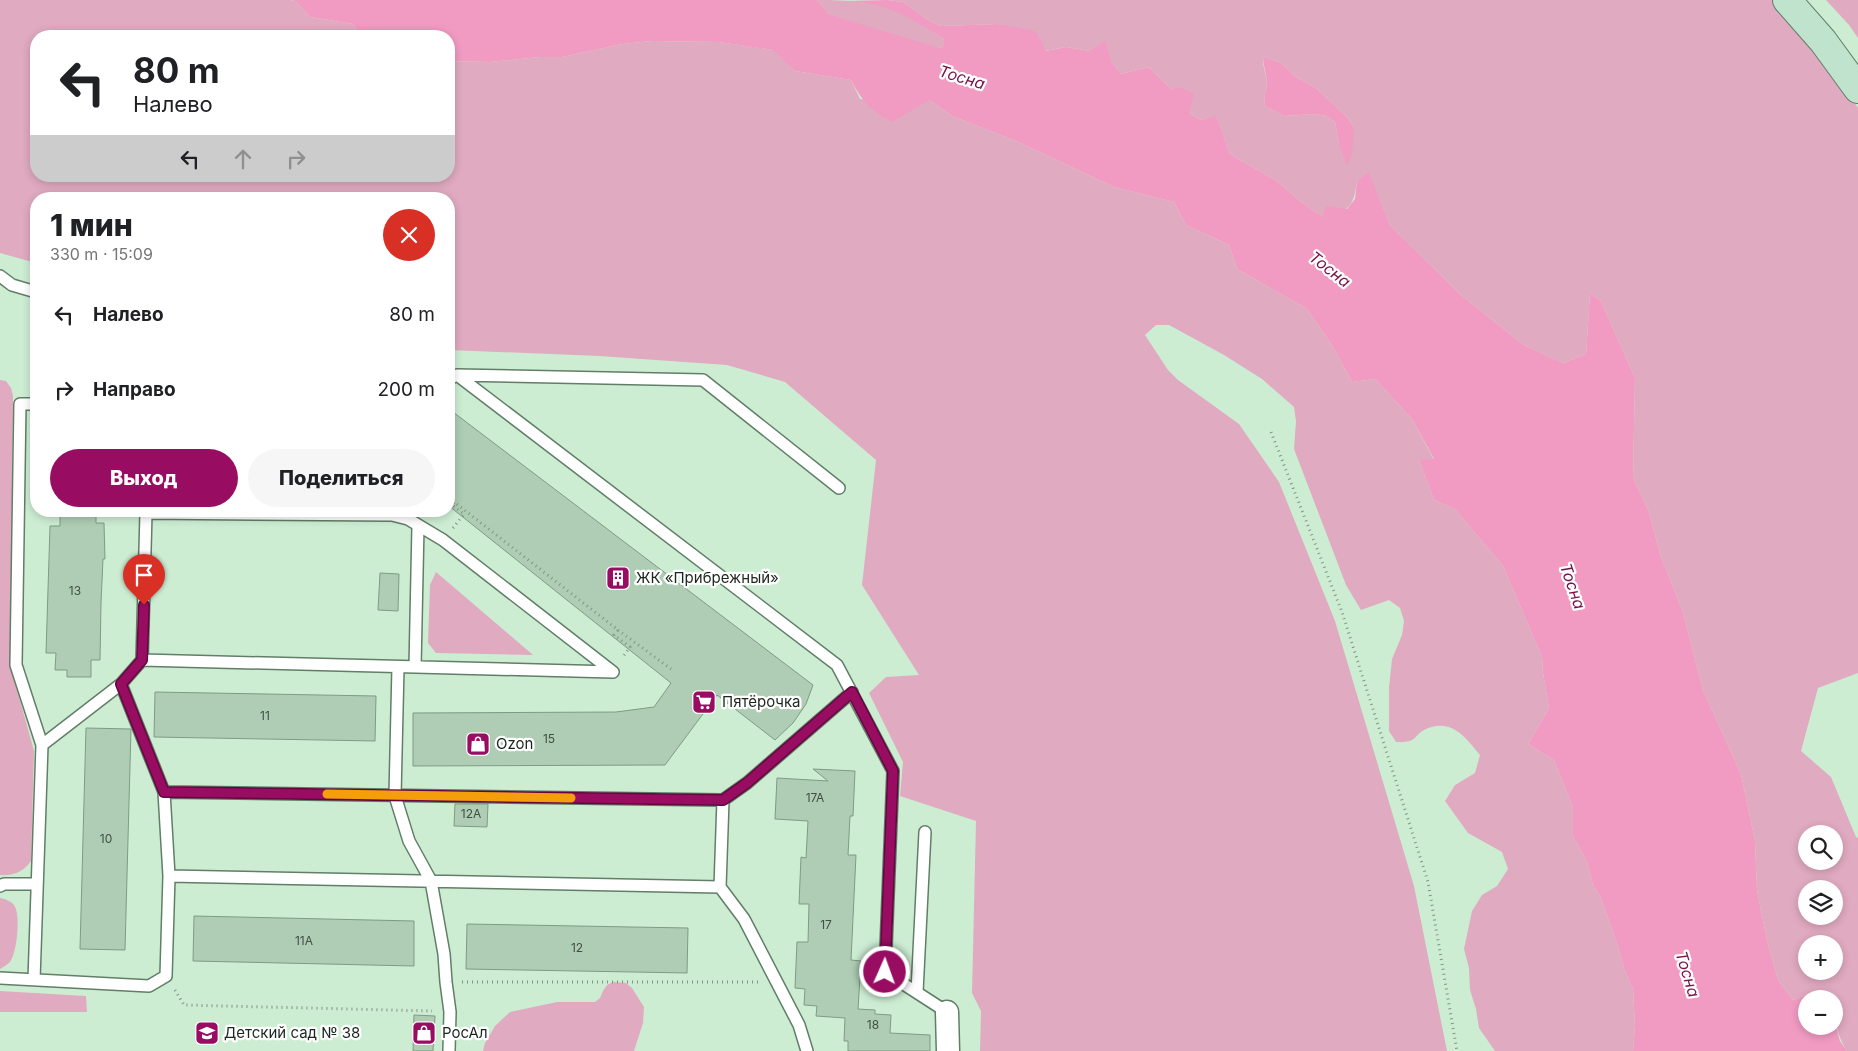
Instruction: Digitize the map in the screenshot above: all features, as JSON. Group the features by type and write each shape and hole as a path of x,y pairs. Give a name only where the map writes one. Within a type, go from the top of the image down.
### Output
{"main road":[{"path":"1787,0 1823,41 1858,89"}],"street":[{"path":"947,1012 948,1051"}],"lane":[{"path":"0,276 6,285 30,291"},
{"path":"455,377 703,380 839,488"},
{"path":"455,378 838,665 893,771 885,972 947,1012"},
{"path":"30,404 20,404 16,665 42,745 34,980"},
{"path":"42,745 121,684 142,660 143,517"},
{"path":"142,660 613,672 443,540 403,517"},
{"path":"415,667 418,526"},
{"path":"398,667 395,796 409,841 431,881 444,954 450,1012 449,1051"},
{"path":"0,978 149,986 166,976 169,876 164,792 121,684"},
{"path":"164,792 723,800 747,783 852,692"},
{"path":"723,800 720,887 744,919 799,1025 807,1051"},
{"path":"916,992 925,832"},
{"path":"169,876 720,887"},
{"path":"0,886 4,884 36,884"}],"path":[{"path":"1271,432 1342,612 1428,882 1457,1051"},
{"path":"455,503 671,669"},
{"path":"455,507 464,514"},
{"path":"618,630 614,636 630,647"},
{"path":"166,976 184,1005 450,1012"},
{"path":"446,982 776,982"}],"shaded area":[{"path":"0,0 289,0 295,1 310,17 353,24 357,30 30,30 30,182 455,182 455,61 489,62 540,57 562,57 622,44 652,41 719,42 774,50 795,71 851,80 860,99 929,100 952,116 1018,142 1114,187 1174,202 1186,225 1229,245 1237,269 1307,309 1333,347 1352,382 1375,379 1412,419 1434,460 1419,460 1434,500 1455,509 1503,566 1542,657 1549,708 1528,744 1554,760 1573,807 1573,836 1587,862 1593,885 1600,896 1624,969 1633,989 1635,1025 1633,1051 1495,1051 1479,1028 1470,990 1469,968 1464,949 1472,911 1482,895 1497,886 1508,869 1502,852 1468,833 1445,801 1455,785 1475,773 1480,755 1463,736 1450,727 1434,727 1422,731 1412,740 1396,742 1389,731 1389,688 1392,659 1402,635 1404,621 1400,608 1389,600 1361,610 1346,585 1294,449 1296,421 1294,407 1262,379 1224,355 1169,325 1156,325 1145,335 1168,370 1178,380 1239,424 1279,482 1335,621 1414,886 1447,1051 980,1051 981,1011 972,993 976,821 900,796 903,762 869,693 886,677 919,675 862,585 876,460 785,382 727,365 599,356 455,350 455,192 30,192 30,261 0,253"},
{"path":"817,0 863,2 897,11 917,21 944,39 945,47 910,50 890,47 902,64 880,62 844,44 836,34 833,19"},
{"path":"887,0 1777,0 1842,84 1858,108 1858,673 1818,688 1801,751 1831,777 1858,838 1858,1051 1847,1051 1839,1035 1843,1035 1843,990 1798,990 1798,998 1793,1000 1778,980 1767,940 1757,890 1755,841 1741,774 1703,690 1683,612 1660,554 1649,512 1633,477 1635,378 1601,301 1590,293 1586,354 1563,363 1524,345 1461,295 1390,225 1369,173 1357,181 1354,198 1348,207 1323,217 1301,202 1277,181 1230,154 1216,117 1201,120 1189,113 1172,90 1149,67 1121,74 1111,61 1090,51 1066,47 1045,51 1038,34 998,24 941,26 928,20 903,2","holes":["1263,56 1281,63 1296,77 1316,88 1347,117 1354,127 1339,144 1335,122 1326,116 1315,114 1284,116 1265,106 1264,97 1267,85"]},
{"path":"1826,0 1858,0 1858,38 1849,25"},
{"path":"0,380 6,381 11,388 13,396 11,668 34,751 31,861 18,872 5,875 0,875"},
{"path":"436,572 533,655 436,653 428,643 430,585"},
{"path":"0,898 8,900 14,905 18,925 15,951 10,962 0,969"},
{"path":"613,982 626,983 632,988 644,1007 643,1023 634,1051 483,1051 485,1043 495,1026 510,1012 557,1002 595,1002 600,998 607,985"},
{"path":"0,991 86,996 87,1012 0,1012"}],"water":[{"path":"289,0 817,0 833,19 836,34 844,44 880,62 901,64 889,47 910,50 944,47 944,39 899,13 875,5 847,1 887,0 903,2 928,20 941,26 998,24 1032,30 1038,34 1046,51 1066,47 1090,51 1105,41 1111,61 1121,74 1149,67 1172,90 1180,87 1194,94 1189,113 1201,120 1216,116 1230,154 1277,181 1301,202 1323,217 1326,206 1347,209 1355,199 1357,181 1369,172 1390,225 1461,295 1524,345 1563,363 1586,354 1590,293 1601,301 1635,378 1633,477 1649,512 1660,554 1683,612 1703,690 1741,774 1755,841 1757,890 1767,940 1778,980 1793,1000 1798,998 1798,1035 1838,1035 1847,1051 1633,1051 1635,1025 1633,989 1624,969 1600,896 1593,885 1587,862 1573,836 1573,807 1554,760 1528,744 1549,708 1542,657 1503,566 1455,509 1434,500 1419,460 1434,459 1412,419 1375,379 1352,382 1333,347 1307,309 1237,269 1229,245 1186,225 1174,202 1114,187 1018,142 952,116 929,100 892,122 868,105 851,80 795,71 773,50 719,42 652,41 622,44 562,57 540,57 489,62 455,61 455,30 357,30 353,24 310,17 295,1"},
{"path":"1263,56 1281,63 1296,77 1316,88 1347,117 1354,127 1352,153 1347,166 1339,144 1335,122 1326,116 1315,114 1284,116 1265,106 1264,96 1267,85"}],"building":[{"path":"455,414 813,685 806,704 793,723 775,740 717,695 665,765 413,766 413,713 616,712 654,707 671,683 455,511"},
{"path":"60,517 96,517 96,523 104,523 105,559 103,559 100,660 91,660 91,677 67,677 67,670 55,670 56,653 46,653 50,526 60,526"},
{"path":"380,573 399,574 398,611 378,610"},
{"path":"155,692 376,696 375,741 154,737"},
{"path":"86,728 131,729 125,950 80,949"},
{"path":"813,769 855,771 853,816 850,816 848,855 856,855 851,960 861,961 858,1009 875,1010 875,1014 891,1015 890,1033 930,1035 930,1051 848,1051 848,1041 844,1041 845,1018 816,1016 817,1006 804,1005 805,989 795,988 797,942 808,942 809,904 799,904 801,857 806,858 808,821 775,819 777,778 828,781"},
{"path":"455,804 488,804 487,827 454,826"},
{"path":"194,916 414,921 414,966 193,961"},
{"path":"467,924 688,928 687,973 466,969"},
{"name":"РосАл","path":"414,1015 435,1016 433,1051 413,1051"}],"waterway":[{"name":"Тосна","path":"786,17 821,34 953,74"}],"slow traffic":[{"path":"327,794 571,798"}],"place":[{"name":"ЖК «Прибрежный»","path":"618,578"},
{"name":"Пятёрочка","path":"704,702"},
{"name":"Ozon","path":"478,744"},
{"name":"Детский сад № 38","path":"207,1033"},
{"name":"РосАл","path":"424,1033"}],"route":[{"path":"144,605 142,660 121,684 164,792 723,800 747,783 852,692 893,771 885,972"}]}
